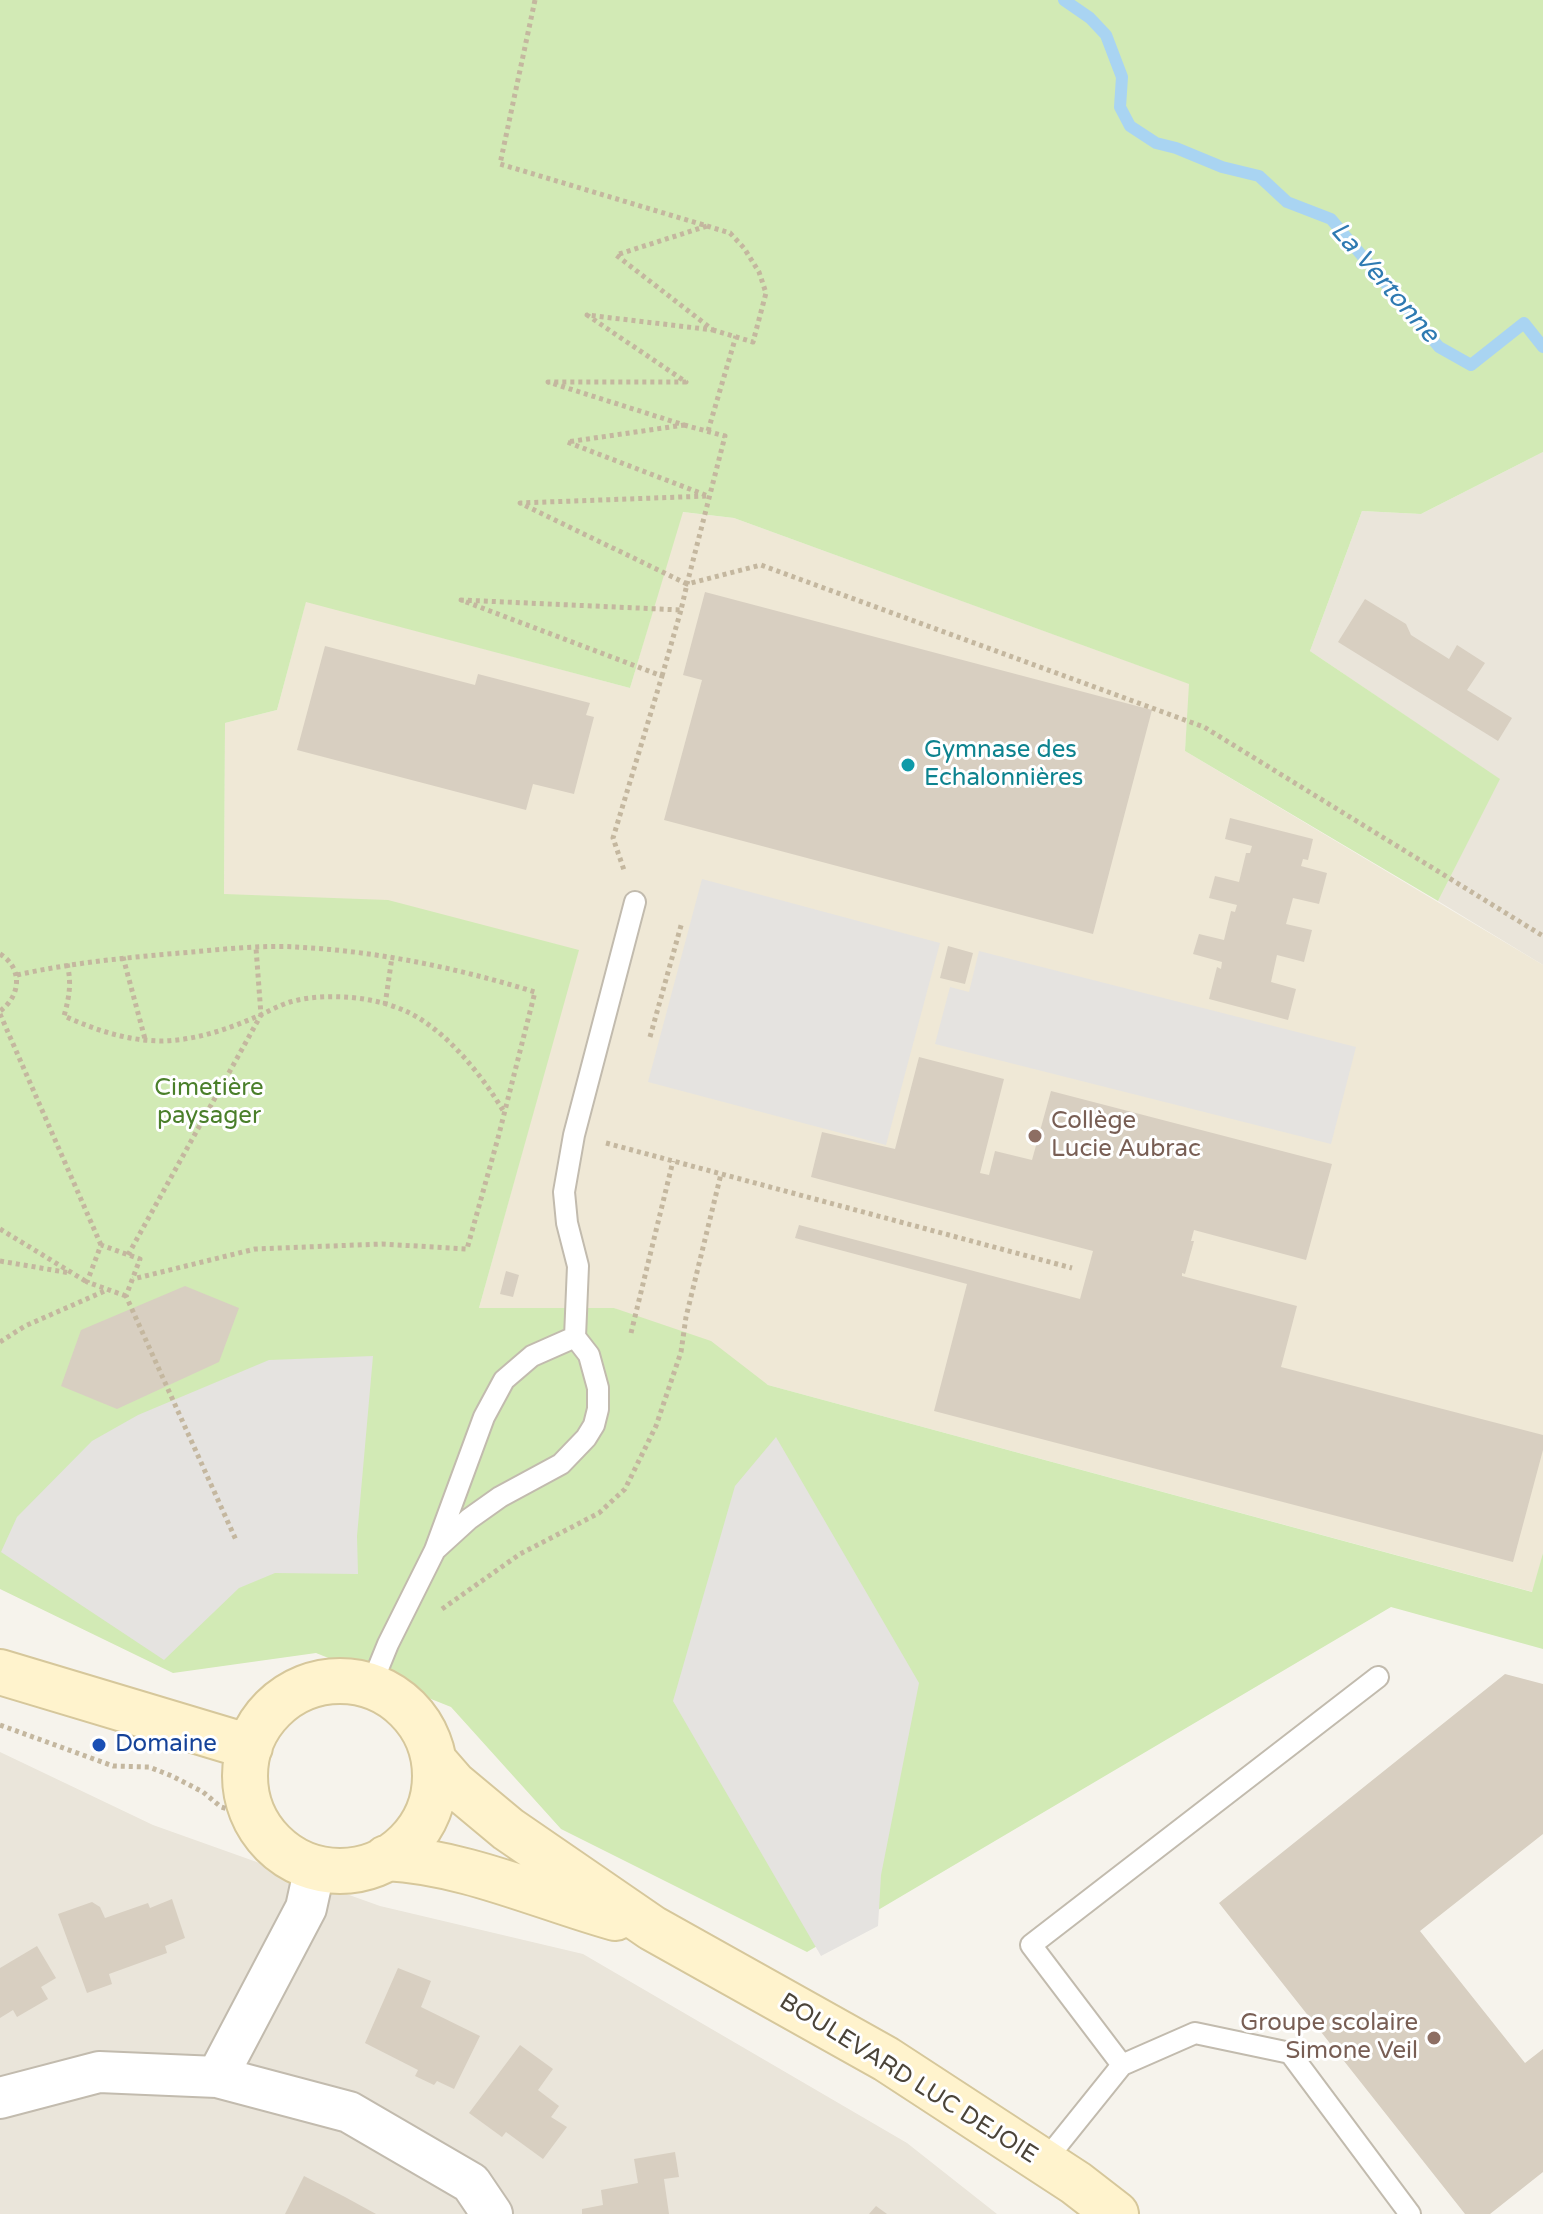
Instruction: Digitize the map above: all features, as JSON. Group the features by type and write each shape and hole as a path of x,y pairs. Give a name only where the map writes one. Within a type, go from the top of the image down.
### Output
{"main road":[{"path":"0,1672 250,1747"},
{"path":"341,1681 374,1687 399,1701 425,1734 434,1761 434,1790 425,1818 409,1841 370,1866 352,1870 315,1867 280,1849 255,1818 245,1776 250,1747 266,1716 278,1704 307,1687 341,1681"},
{"name":"BOULEVARD LUC DEJOIE","path":"434,1761 454,1784 508,1829 652,1928 886,2059 1076,2183 1116,2214"},
{"name":"BOULEVARD LUC DEJOIE","path":"386,1858 419,1860 483,1876 652,1928"}],"street":[{"path":"217,2077 306,1908 315,1867"},
{"path":"0,2098 99,2072 217,2077 349,2112 471,2183 492,2214"}],"lane":[{"path":"435,1550 469,1519 500,1497 561,1464 594,1425 598,1388 589,1355 575,1337 578,1266 567,1223 564,1192 574,1135 635,902"},
{"path":"374,1687 377,1671 399,1621 435,1550 484,1417 504,1380 532,1356 575,1337"},
{"path":"1122,2065 1031,1945 1378,1677"},
{"path":"1044,2162 1122,2065 1195,2033 1290,2053 1410,2214"}],"path":[{"path":"535,0 500,164 730,233 759,272 766,293 753,342 713,330 587,315 686,382 548,382 725,436 681,610 613,838"},
{"path":"707,226 616,255 713,330"},
{"path":"708,431 736,336"},
{"path":"684,425 567,442 708,496"},
{"path":"708,496 520,503 687,584 761,565 1204,727 1543,936"},
{"path":"662,676 461,600 681,610"},
{"path":"650,1037 682,922"},
{"path":"17,975 67,964 123,957 294,946 392,957 474,973 535,992 467,1249 382,1244 255,1249 133,1279"},
{"path":"128,1255 261,1015 256,948"},
{"path":"0,954 12,964 17,975 14,996 0,1012 101,1245 87,1282"},
{"path":"123,957 145,1039"},
{"path":"385,1005 392,957"},
{"path":"67,964 69,997 64,1016 94,1030 128,1038 164,1041 204,1036 290,1002 324,996 364,999 404,1010 439,1033 465,1058 504,1113"},
{"path":"574,1135 1072,1268"},
{"path":"631,1333 673,1161"},
{"path":"399,1621 428,1618 520,1554 599,1513 625,1489 656,1426 681,1352 686,1317 721,1174"},
{"path":"0,1229 87,1282 126,1296"},
{"path":"101,1245 140,1259 126,1296 236,1540"},
{"path":"0,1261 74,1274"},
{"path":"0,1342 25,1326 107,1290"},
{"path":"0,1725 113,1766 149,1767 203,1792 221,1807 255,1818"}],"shaded area":[{"path":"1543,452 1543,965 1438,901 1499,779 1310,651 1362,511 1421,514"},
{"name":"Collège Lucie Aubrac","path":"682,512 734,518 1190,684 1185,751 1543,965 1543,1553 1533,1592 768,1385 614,1308 479,1308 578,950 224,895 225,723 277,710 306,601 630,688"},
{"path":"702,879 940,943 886,1145 648,1082"},
{"path":"979,951 1356,1047 1331,1144 935,1044 950,987 969,992"},
{"path":"373,1356 357,1536 358,1574 275,1573 239,1588 164,1660 1,1552 17,1517 92,1441 138,1415 269,1360"},
{"path":"776,1437 919,1683 881,1875 878,1926 821,1956 673,1701 735,1486"},
{"path":"0,1752 153,1825 380,1906 583,1954 907,2143 997,2214 0,2214"}],"green space":[{"name":"Cimetière paysager","path":"0,0 1543,0 1543,452 1421,514 1362,511 1310,651 1500,779 1438,901 1185,751 1189,684 734,518 683,512 630,688 306,602 277,710 225,723 224,894 388,900 579,950 479,1308 614,1308 711,1341 768,1385 1532,1592 1543,1553 1543,1649 1391,1607 807,1952 561,1829 451,1707 316,1653 173,1673 0,1589"}],"building":[{"name":"Gymnase des Echalonnières","path":"705,592 1152,710 1093,934 664,820 702,680 683,675"},
{"path":"1365,599 1406,624 1411,635 1449,659 1457,645 1485,663 1467,690 1512,718 1498,741 1338,642"},
{"path":"325,646 475,685 478,674 590,703 586,715 594,717 574,794 533,784 526,810 297,750"},
{"path":"1230,818 1313,839 1308,860 1303,859 1301,866 1327,873 1319,904 1293,898 1286,924 1312,930 1304,962 1277,955 1271,982 1296,989 1288,1020 1209,999 1217,967 1221,969 1222,962 1193,954 1199,934 1224,940 1231,911 1235,912 1237,905 1209,898 1215,876 1239,882 1246,853 1250,853 1252,846 1225,839"},
{"path":"948,946 973,953 965,984 940,978"},
{"path":"919,1057 1004,1079 980,1173 989,1175 995,1151 1032,1160 1051,1091 1332,1164 1306,1260 1194,1230 1191,1241 1194,1241 1182,1276 1297,1306 1281,1367 1543,1435 1543,1450 1513,1562 934,1411 967,1284 795,1238 799,1225 1080,1299 1093,1251 811,1177 822,1132 895,1149"},
{"path":"506,1271 519,1275 513,1297 500,1294"},
{"path":"185,1286 239,1308 219,1362 117,1409 61,1386 81,1330"},
{"name":"Groupe scolaire Simone Veil","path":"1505,1674 1543,1684 1543,1834 1420,1931 1525,2063 1543,2049 1543,2172 1490,2214 1465,2214 1219,1903"},
{"path":"172,1899 185,1938 165,1946 167,1953 109,1974 112,1984 87,1993 58,1914 92,1902 100,1907 105,1918 148,1903 150,1908"},
{"path":"37,1946 56,1978 41,1987 48,1999 17,2017 13,2010 0,2018 0,1968"},
{"path":"398,1968 431,1981 421,2007 480,2036 454,2089 437,2081 434,2085 415,2076 418,2070 365,2043"},
{"path":"520,2045 553,2069 538,2090 559,2106 551,2117 567,2127 543,2159 506,2132 502,2137 469,2113"},
{"path":"675,2152 679,2177 664,2179 669,2214 582,2214 582,2209 603,2205 601,2190 638,2183 634,2159"},
{"path":"304,2176 345,2197 376,2214 285,2214"},
{"path":"876,2206 887,2214 869,2214"}],"waterway":[{"name":"La Vertonne","path":"1064,0 1090,18 1106,35 1122,77 1120,107 1130,126 1156,143 1222,167 1259,176 1287,202 1331,219 1439,347 1471,365 1524,323 1543,347"}],"place":[{"name":"Gymnase des Echalonnières","path":"908,765"},
{"name":"Collège Lucie Aubrac","path":"1035,1136"},
{"name":"Domaine","path":"99,1745"},
{"name":"Groupe scolaire Simone Veil","path":"1434,2038"}]}
